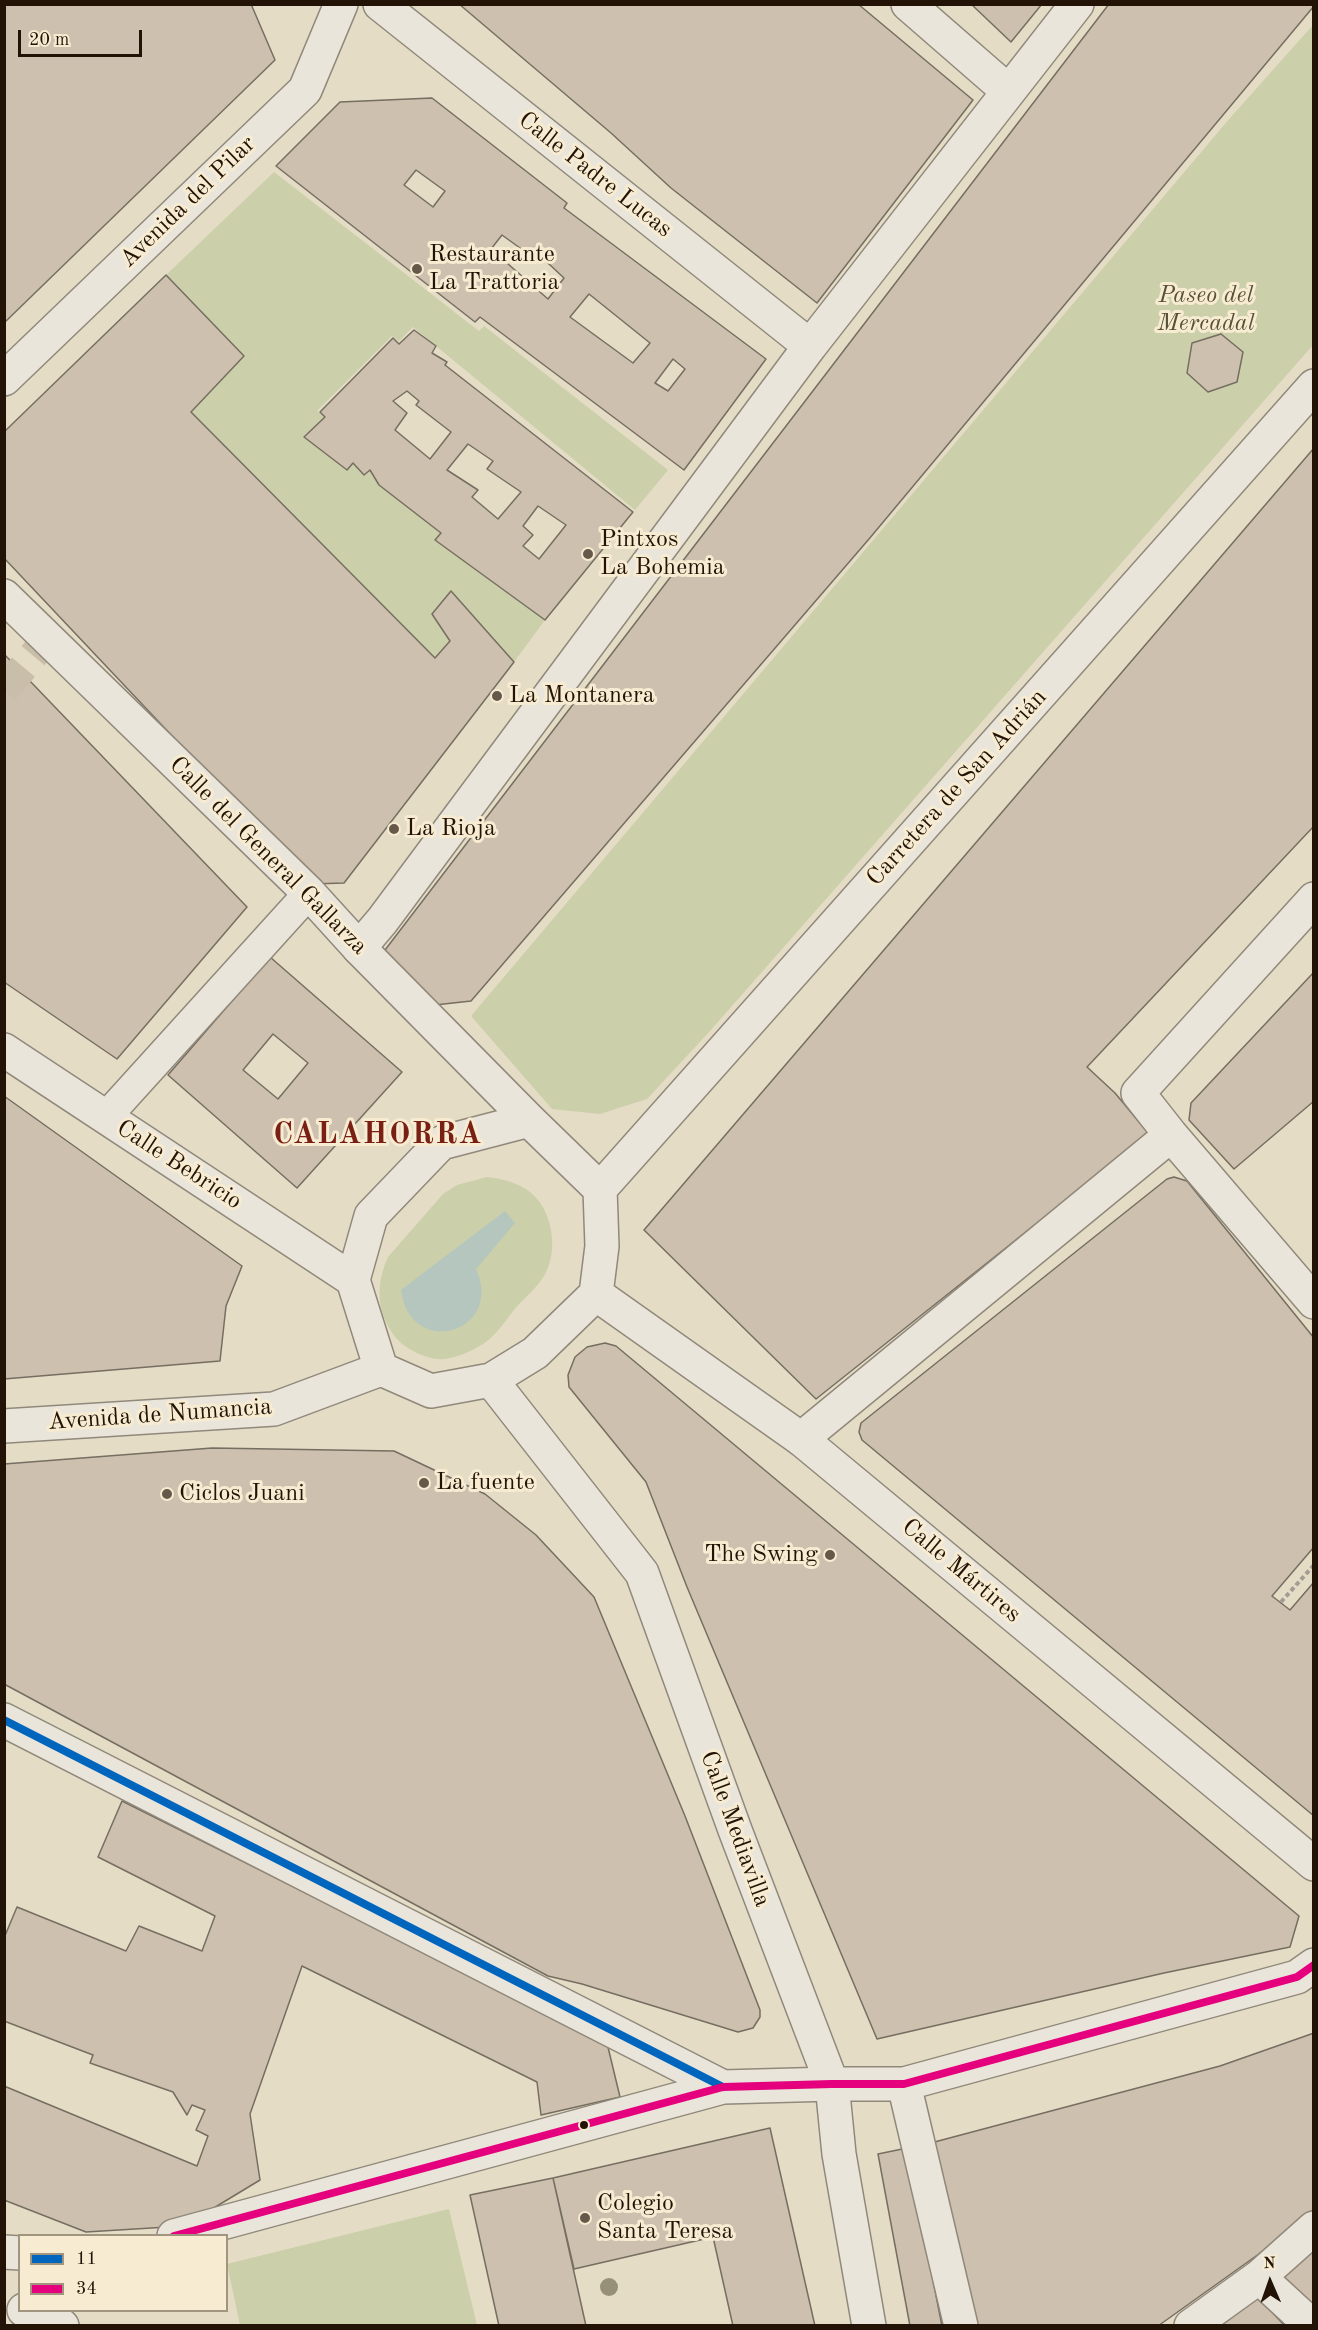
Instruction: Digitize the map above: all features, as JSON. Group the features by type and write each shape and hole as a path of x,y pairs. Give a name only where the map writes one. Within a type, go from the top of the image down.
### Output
{"street":[{"name":"Avenida del Pilar","path":"4,378 305,90 341,4"},
{"name":"Calle Padre Lucas","path":"380,4 810,346"},
{"path":"908,4 1008,91"},
{"path":"359,948 382,921 810,346 1077,4"},
{"name":"Carretera de San Adrián","path":"600,1189 1314,386"},
{"name":"Calle del General Gallarza","path":"4,596 309,893 359,948 600,1189"},
{"path":"106,1117 309,893"},
{"path":"1314,898 1138,1093 1171,1135 1314,1302"},
{"name":"Calle Bebricio","path":"4,1050 353,1280"},
{"path":"529,1120 441,1143 371,1216 353,1280 381,1369 431,1391 491,1380 535,1353 596,1294 602,1246 600,1189"},
{"path":"801,1439 1171,1135"},
{"name":"Calle Mártires","path":"596,1294 801,1439 1314,1864"},
{"name":"Avenida de Numancia","path":"4,1426 274,1409 381,1369"},
{"name":"Calle Mediavilla","path":"491,1380 642,1573 738,1840 832,2084 839,2154 869,2325"},
{"path":"4,1720 723,2087"},
{"path":"178,2234 723,2087 904,2085 1297,1977 1314,1965"},
{"path":"904,2085 961,2325"},
{"path":"1191,2325 1259,2277 1314,2228"},
{"path":"1259,2277 1312,2325"},
{"path":"29,2312 62,2325"}],"path":[{"path":"1281,1602 1314,1565"}],"green space":[{"name":"Paseo del Mercadal","path":"1313,25 1313,345 710,1031 647,1099 600,1114 552,1109 471,1016 1230,118"},
{"path":"274,172 479,331 484,326 668,470 635,510 413,327 399,341 392,336 317,411 325,417 304,437 346,470 353,463 364,475 370,470 379,485 441,533 436,541 545,620 514,662 451,592 432,614 450,641 435,658 191,412 243,356 166,275"},
{"path":"487,1177 520,1186 538,1200 544,1209 551,1231 549,1266 538,1285 496,1333 479,1347 445,1359 423,1356 409,1349 397,1339 387,1325 380,1296 384,1267 388,1257 443,1194 457,1185"},
{"path":"449,2209 477,2325 240,2325 228,2264"}],"shaded area":[{"path":"505,1211 515,1223 476,1269 481,1291 478,1309 467,1322 453,1330 436,1331 421,1325 408,1312 401,1290"}],"building":[{"path":"4,4 251,4 275,60 4,323"},
{"path":"459,4 858,4 973,100 817,303 671,188 611,133"},
{"path":"971,4 1042,4 1011,42"},
{"path":"1109,4 1314,4 1314,6 869,539 471,1001 435,1005 385,950"},
{"path":"432,98 567,203 564,208 766,359 684,470 480,317 475,322 276,166 340,102","holes":["416,170 445,191 433,207 404,185","502,235 531,256 536,252 564,278 548,299 491,249","589,294 650,343 633,363 570,317","673,359 685,369 668,391 655,383"]},
{"path":"166,275 244,356 191,412 435,658 450,641 432,614 451,591 514,662 344,883 312,884 4,558 4,432"},
{"path":"414,330 436,346 432,353 447,362 445,365 633,512 545,620 435,540 441,533 379,485 370,470 364,475 353,463 347,470 304,437 325,417 320,412 393,338 399,344","holes":["407,391 419,401 416,405 451,432 430,459 395,430 407,413 393,401","468,444 493,461 487,469 521,492 498,519 472,497 478,490 447,470","538,506 566,525 539,559 523,546 533,535 523,526"]},
{"path":"1221,334 1243,352 1237,382 1208,392 1187,373 1192,343"},
{"path":"1314,448 1314,826 1087,1067 1115,1093 1149,1134 816,1399 644,1230"},
{"path":"4,654 247,907 117,1059 4,982"},
{"path":"270,957 402,1072 297,1188 168,1075","holes":["273,1034 308,1063 278,1099 243,1070"]},
{"path":"1314,972 1314,1101 1234,1169 1189,1120 1191,1103"},
{"path":"4,1096 242,1266 226,1306 220,1361 4,1379"},
{"path":"1174,1177 1187,1181 1314,1338 1314,1547 1272,1596 1290,1610 1314,1582 1314,1816 862,1440 859,1432 861,1423 1167,1179"},
{"path":"605,1343 616,1346 1299,1916 1290,1947 1164,1973 877,2039 687,1587 646,1482 569,1387 568,1375 575,1357 587,1347"},
{"path":"212,1448 394,1451 485,1494 536,1535 594,1597 685,1816 760,2010 760,2017 753,2028 738,2032 582,1984 548,1976 4,1684 4,1464"},
{"path":"122,1801 607,2043 620,2097 541,2115 537,2082 302,1966 250,2114 260,2180 184,2226 86,2232 4,2200 4,2086 197,2166 208,2136 196,2130 205,2110 192,2105 187,2115 173,2092 90,2063 93,2055 4,2021 4,1938 17,1907 126,1951 139,1926 202,1951 215,1916 98,1857"},
{"path":"1314,2033 1314,2209 1291,2231 1158,2326 972,2326 927,2144 1220,2066"},
{"path":"770,2128 815,2326 733,2326 713,2237 574,2269 553,2178"},
{"path":"907,2148 942,2326 910,2326 878,2154"},
{"path":"553,2178 586,2326 499,2326 470,2195"},
{"path":"1314,2239 1314,2317 1274,2277"},
{"path":"1254,2293 1285,2326 1215,2326"}],"tunnel":[{"path":"4,690 48,638"}],"transit line":[{"name":"11","path":"4,1720 723,2087"},
{"name":"34","path":"181,2234 723,2087 904,2084 1297,1977 1314,1965"}],"place":[{"name":"Restaurante La Trattoria","path":"417,269"},
{"name":"Pintxos La Bohemia","path":"588,554"},
{"name":"La Montanera","path":"497,696"},
{"name":"La Rioja","path":"394,829"},
{"name":"La fuente","path":"424,1483"},
{"name":"Ciclos Juani","path":"167,1494"},
{"name":"The Swing","path":"830,1555"},
{"name":"Colegio Santa Teresa","path":"585,2218"}],"district":[{"name":"CALAHORRA","path":"378,1135"}]}
